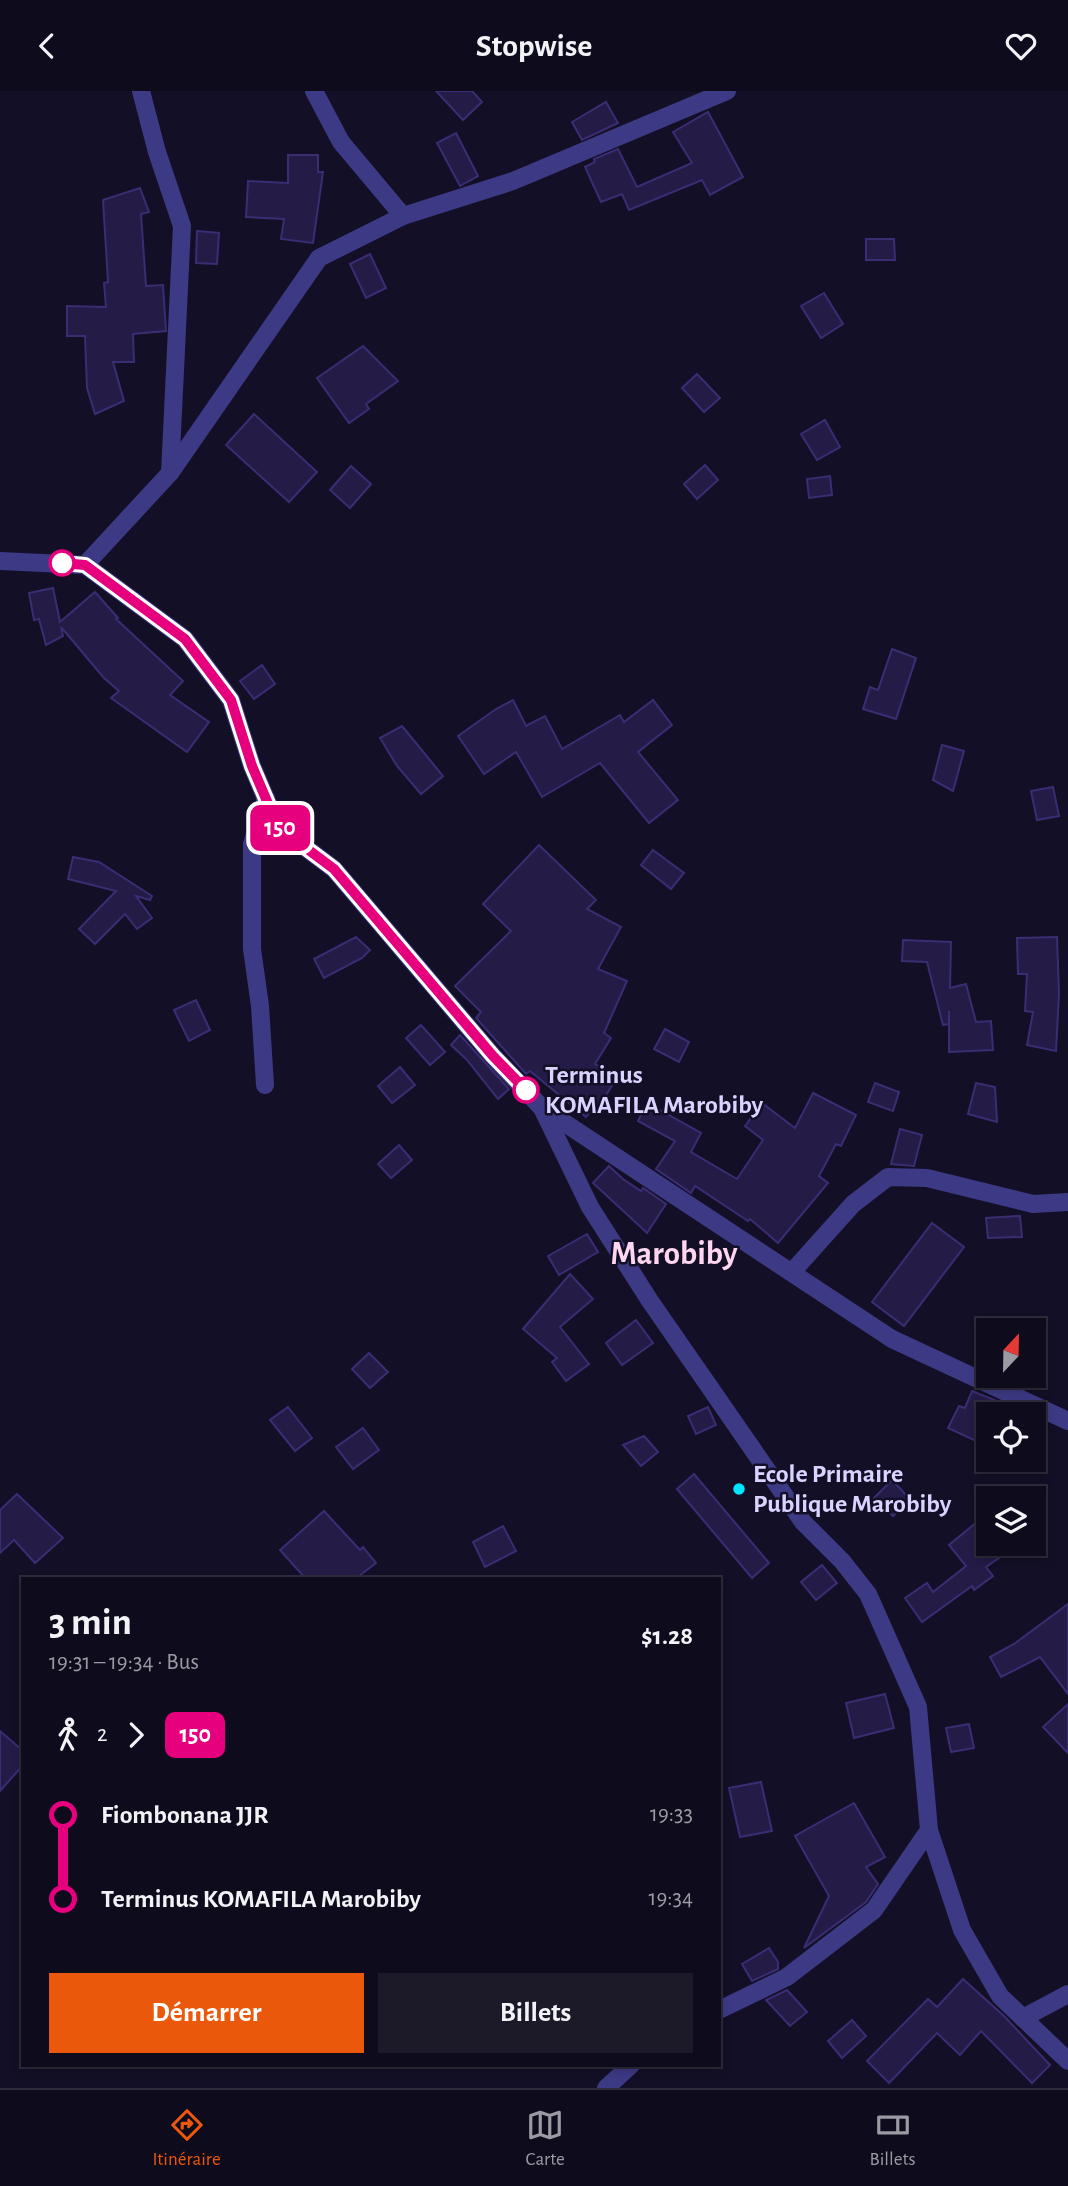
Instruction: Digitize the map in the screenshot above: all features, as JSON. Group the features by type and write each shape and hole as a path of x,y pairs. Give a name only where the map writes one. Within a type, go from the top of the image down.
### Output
{"street":[{"path":"141,91 157,152 182,226 170,473"},
{"path":"314,91 341,142 403,216"},
{"path":"85,565 170,473 319,258 403,216 513,181 727,91"},
{"path":"0,561 85,565 185,639 231,700 252,766 278,827 334,869 493,1056 542,1108 892,1339 1068,1421"},
{"path":"265,1085 260,1006 252,949 252,844 266,798"},
{"path":"542,1108 590,1207 650,1301 803,1522 842,1561 868,1594 918,1707 929,1830 962,1930 1000,1996 1068,2061"},
{"path":"792,1272 853,1204 888,1177 927,1178 1032,1204 1068,1202"},
{"path":"721,2009 787,1977 874,1910 929,1830"},
{"path":"1023,2018 1068,1994"},
{"path":"606,2088 629,2067"}],"building":[{"path":"436,91 472,91 482,102 463,120"},
{"path":"606,102 618,123 582,140 572,122"},
{"path":"708,112 743,177 710,195 702,180 629,210 622,194 601,202 585,167 595,162 594,159 618,149 637,187 692,163 673,132"},
{"path":"456,133 478,176 460,186 437,143"},
{"path":"288,155 318,155 318,172 323,172 313,243 281,239 284,219 246,217 248,181 288,183"},
{"path":"140,188 149,212 141,214 146,286 163,285 166,331 133,334 134,362 113,362 124,401 95,414 87,388 85,336 67,336 67,306 106,307 104,283 108,282 103,200"},
{"path":"197,231 219,233 217,264 196,263"},
{"path":"866,239 894,239 895,260 866,260"},
{"path":"370,254 386,288 366,298 350,264"},
{"path":"824,293 843,324 821,338 801,306"},
{"path":"363,346 398,381 366,404 369,409 349,423 317,378"},
{"path":"697,374 720,398 704,412 682,388"},
{"path":"254,414 317,472 289,502 226,445"},
{"path":"825,420 840,447 817,460 801,434"},
{"path":"705,465 718,480 697,499 684,484"},
{"path":"351,466 371,484 350,508 330,490"},
{"path":"830,476 832,495 809,498 807,479"},
{"path":"53,588 60,622 95,592 118,618 116,619 183,681 170,695 209,722 187,752 111,698 119,691 104,678 61,627 63,636 46,645 39,619 34,620 29,593"},
{"path":"892,649 916,658 896,719 863,709 870,687 878,690"},
{"path":"262,665 275,684 254,699 240,681"},
{"path":"513,700 526,726 545,716 562,749 620,715 624,722 653,700 672,725 638,752 678,800 649,823 600,763 542,797 516,752 484,774 458,736"},
{"path":"402,726 443,776 421,794 397,766 380,738"},
{"path":"942,745 964,751 953,791 933,780"},
{"path":"1053,787 1059,816 1037,820 1031,791"},
{"path":"539,845 596,900 587,909 621,927 598,969 627,981 604,1033 611,1038 595,1064 617,1077 596,1112 592,1109 586,1117 530,1071 526,1074 476,1018 481,1012 455,986 511,931 483,904"},
{"path":"653,850 684,873 671,889 641,865"},
{"path":"73,857 99,862 152,896 150,900 136,896 152,918 137,929 125,914 95,944 79,929 116,891 68,879"},
{"path":"356,937 370,950 362,958 324,978 314,959"},
{"path":"1057,937 1059,994 1056,1051 1027,1045 1033,1012 1025,1011 1027,974 1018,974 1017,938"},
{"path":"903,940 951,942 950,988 966,984 976,1022 991,1021 993,1050 949,1052 949,1024 943,1025 927,962 902,961"},
{"path":"196,1000 210,1030 189,1041 174,1010"},
{"path":"421,1025 445,1052 430,1065 406,1038"},
{"path":"665,1029 689,1042 679,1062 654,1049"},
{"path":"460,1035 509,1089 498,1099 467,1060 451,1045"},
{"path":"400,1067 415,1085 392,1103 378,1086"},
{"path":"875,1083 899,1092 893,1111 868,1102"},
{"path":"976,1083 995,1087 997,1122 968,1114"},
{"path":"813,1093 856,1115 841,1146 836,1144 819,1176 828,1183 778,1243 750,1219 748,1221 695,1186 691,1193 656,1169 675,1141 638,1121 647,1103 701,1133 691,1152 737,1179 763,1140 745,1126 762,1103 795,1128"},
{"path":"900,1129 922,1135 914,1166 891,1164"},
{"path":"399,1145 412,1160 391,1178 378,1164"},
{"path":"609,1166 641,1191 643,1188 666,1204 647,1233 593,1183"},
{"path":"1020,1216 1022,1237 988,1238 986,1218"},
{"path":"932,1223 964,1247 904,1326 872,1302"},
{"path":"587,1234 598,1252 559,1275 548,1256"},
{"path":"570,1274 593,1299 560,1327 589,1364 566,1381 552,1362 557,1358 523,1329"},
{"path":"636,1320 653,1343 622,1365 606,1343"},
{"path":"369,1353 388,1372 370,1388 352,1369"},
{"path":"972,1391 997,1401 976,1402 976,1441 948,1428 959,1406 965,1408"},
{"path":"288,1407 312,1438 295,1451 270,1420"},
{"path":"708,1407 716,1425 696,1434 688,1416"},
{"path":"363,1428 379,1450 353,1469 336,1447"},
{"path":"644,1436 658,1452 641,1466 623,1445"},
{"path":"694,1474 769,1563 752,1578 677,1489"},
{"path":"892,1480 910,1499 893,1516 874,1498"},
{"path":"17,1494 63,1538 35,1563 14,1540 0,1553 0,1510"},
{"path":"324,1511 360,1550 363,1547 376,1563 358,1577 304,1577 280,1550"},
{"path":"976,1523 976,1556 1002,1556 986,1567 993,1576 974,1590 972,1586 922,1622 905,1598 927,1583 933,1592 966,1566 949,1545"},
{"path":"503,1526 516,1551 485,1567 473,1542"},
{"path":"822,1565 837,1583 816,1600 801,1582"},
{"path":"1068,1604 1068,1694 1040,1657 1001,1677 990,1657 1014,1644"},
{"path":"885,1694 894,1728 854,1738 846,1703"},
{"path":"1068,1704 1068,1753 1043,1727"},
{"path":"969,1724 974,1748 951,1752 946,1728"},
{"path":"0,1731 21,1749 21,1767 0,1791"},
{"path":"761,1782 772,1831 740,1837 729,1788"},
{"path":"854,1803 885,1857 866,1867 878,1884 866,1902 804,1948 829,1896 795,1836"},
{"path":"769,1948 778,1962 778,1969 752,1981 742,1964"},
{"path":"963,1979 1004,2016 1050,2065 1032,2083 981,2031 960,2055 937,2033 889,2083 867,2061 928,1999 937,2007"},
{"path":"787,1990 807,2012 790,2026 766,2000"},
{"path":"852,2020 866,2036 842,2058 828,2041"}],"bus line":[{"name":"150","path":"62,563 85,565 185,639 231,700 252,766 278,827 334,869 493,1056 526,1090"}],"place":[{"name":"Terminus KOMAFILA Marobiby","path":"526,1090"},
{"name":"Ecole Primaire Publique Marobiby","path":"739,1489"}],"district":[{"name":"Marobiby","path":"674,1254"}]}
